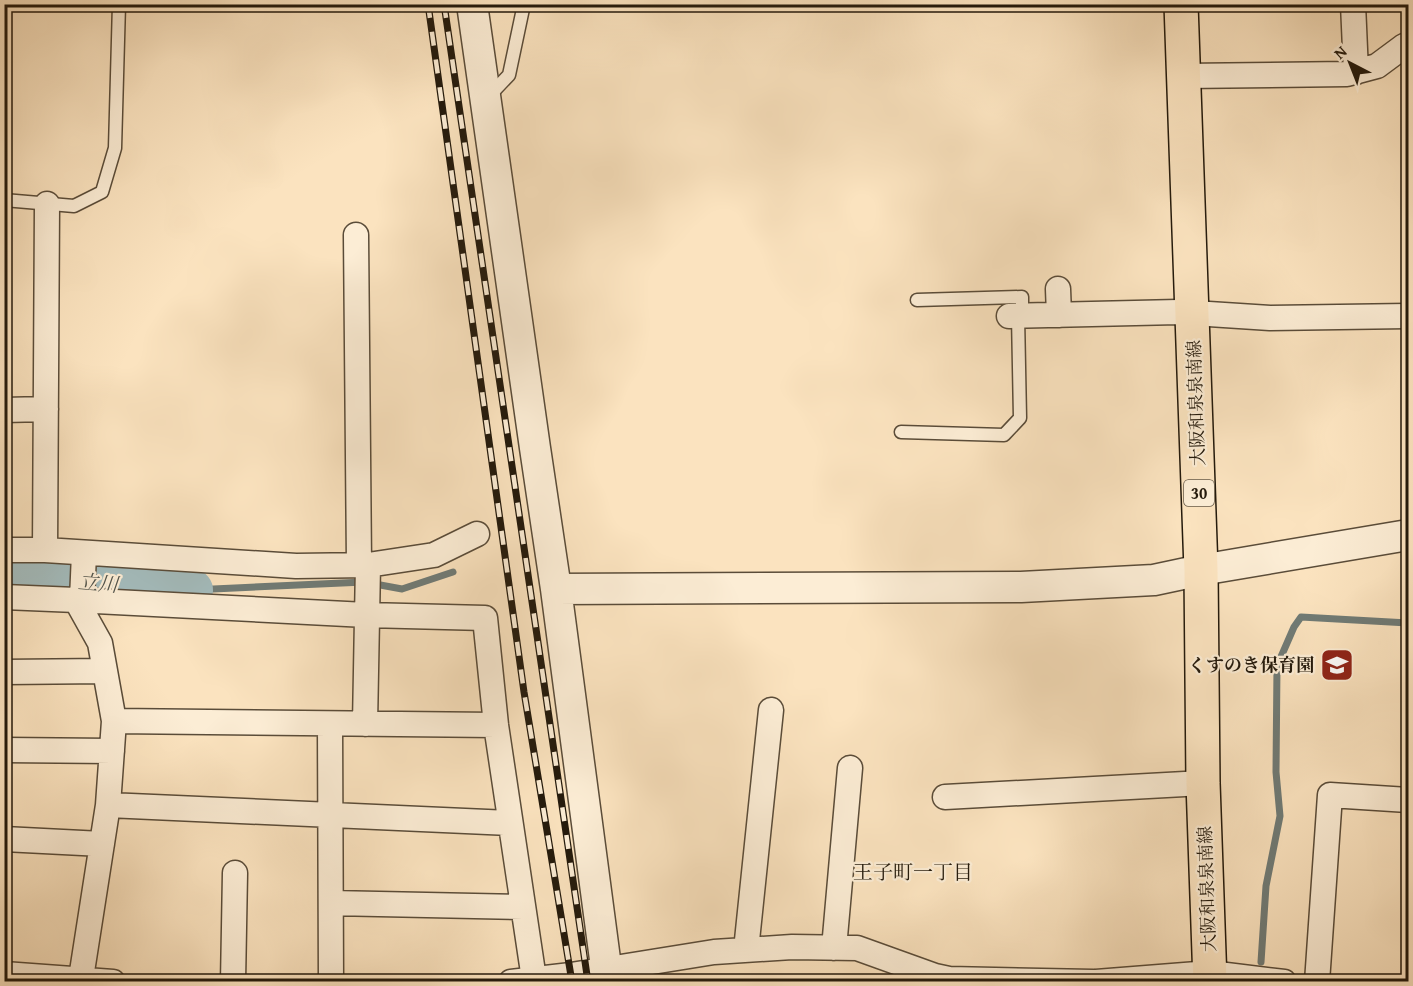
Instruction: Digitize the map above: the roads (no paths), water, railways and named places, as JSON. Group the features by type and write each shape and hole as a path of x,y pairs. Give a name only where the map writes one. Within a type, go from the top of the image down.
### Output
{"main road":[{"name":"大阪和泉泉南線","path":"1181,4 1201,570 1203,783 1210,977"}],"street":[{"path":"472,4 556,589 607,975"},
{"path":"1353,4 1356,72"},
{"path":"1183,76 1347,74 1377,66 1404,46 1408,46"},
{"path":"45,550 47,204"},
{"path":"356,235 366,607 364,724"},
{"path":"1058,289 1059,315"},
{"path":"1016,316 1178,312 1270,318 1408,316"},
{"path":"4,410 45,410"},
{"path":"4,550 45,550 84,556 296,566 365,566 434,555 477,534"},
{"path":"556,589 1021,587 1154,580 1408,535"},
{"path":"81,978 108,805 114,721 100,643 80,596 84,556"},
{"path":"4,597 80,596 366,607 485,618 496,725 523,906 522,980 586,973 607,975 714,952 792,947 857,948 949,979 1095,981 1210,977 1284,981"},
{"path":"4,672 105,671"},
{"path":"746,950 771,710"},
{"path":"114,721 496,725"},
{"path":"330,723 331,981"},
{"path":"4,750 112,751"},
{"path":"834,948 850,768"},
{"path":"945,797 1203,783"},
{"path":"1317,981 1330,795 1408,800"},
{"path":"108,805 510,823"},
{"path":"4,839 102,844"},
{"path":"233,981 235,873"},
{"path":"331,903 523,906"},
{"path":"4,974 113,981"}],"lane":[{"path":"4,200 74,206 102,192 115,148 119,4"},
{"path":"486,99 509,75 524,4"},
{"path":"901,432 1004,435 1020,418 1016,316 1022,297 917,300"}],"waterway":[{"path":"192,590 364,582 402,589 453,572"},
{"name":"立川","path":"4,575 46,576 192,590"},
{"path":"1261,962 1266,886 1280,816 1276,772 1277,666 1294,627 1301,617 1408,623"}],"railway":[{"path":"428,4 524,692 572,982"},
{"path":"444,4 588,982"}],"place":[{"name":"くすのき保育園","path":"1337,665"}],"district":[{"name":"王子町一丁目","path":"913,872"}]}
